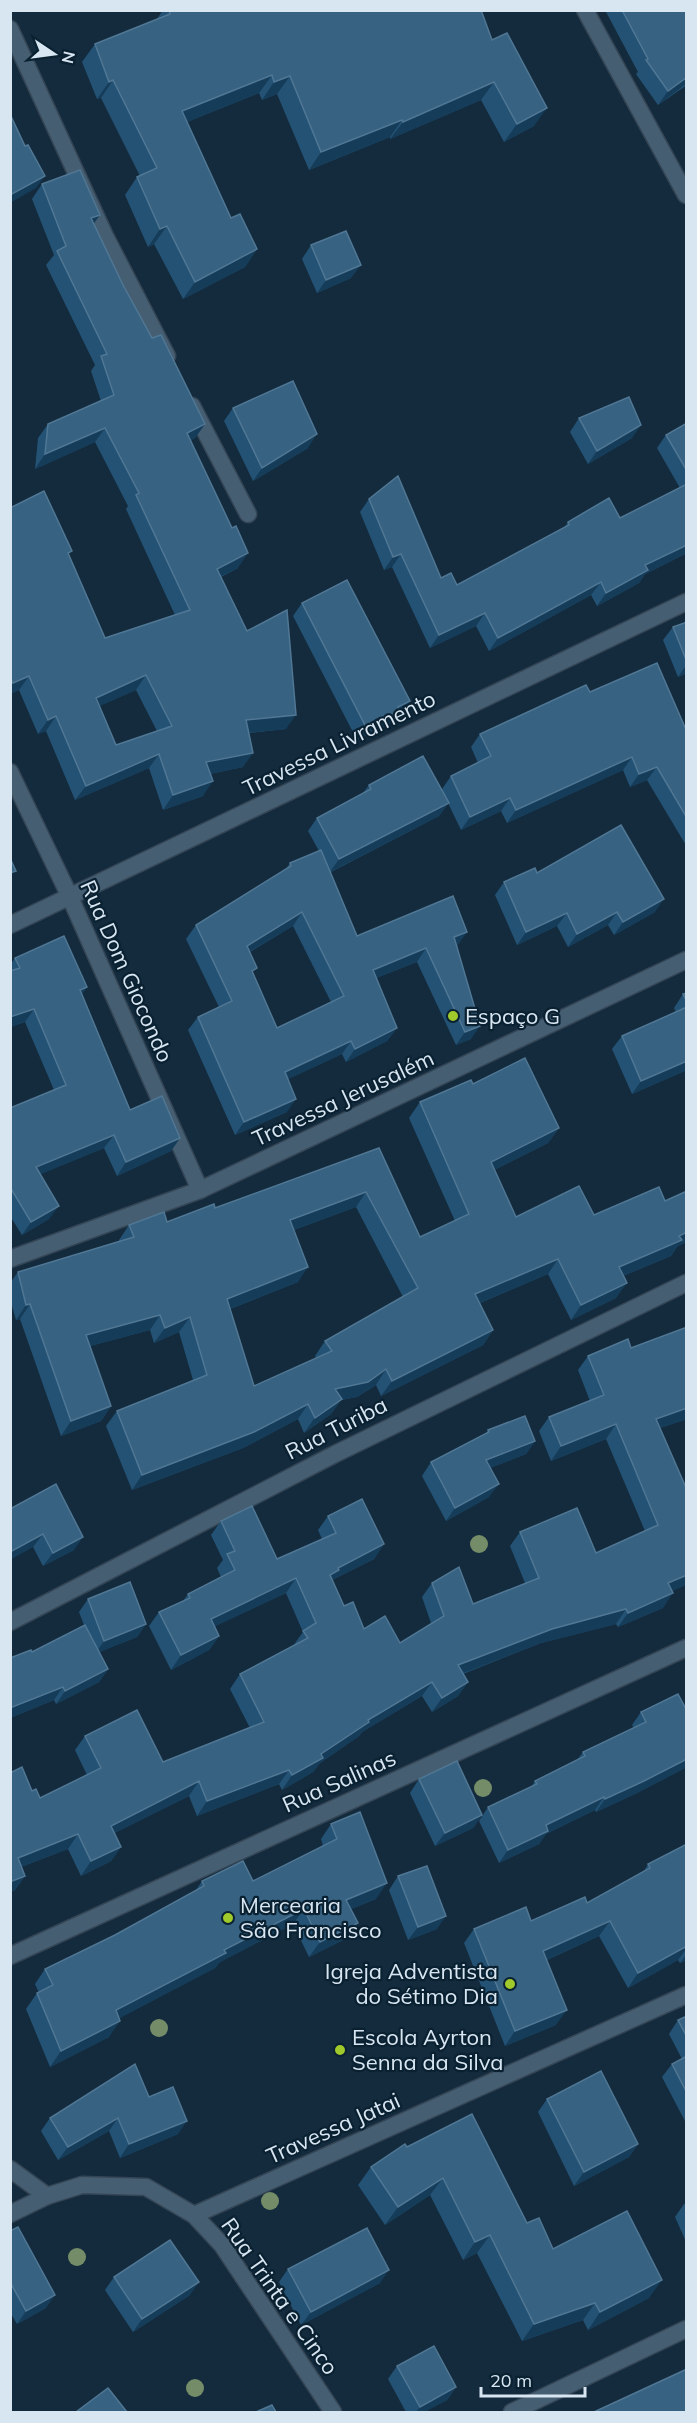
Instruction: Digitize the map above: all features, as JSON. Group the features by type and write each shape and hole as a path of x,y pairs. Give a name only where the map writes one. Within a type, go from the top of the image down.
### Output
{"street":[{"path":"585,10 687,195"},
{"path":"10,29 105,236 174,370"},
{"path":"184,390 248,514"},
{"name":"Travessa Livramento","path":"10,925 687,602"},
{"name":"Rua Dom Giocondo","path":"10,772 70,897 200,1190"},
{"name":"Travessa Jerusalém","path":"10,1259 200,1190 687,960"},
{"name":"Rua Turiba","path":"10,1622 335,1454 687,1283"},
{"name":"Rua Salinas","path":"10,1956 686,1650"},
{"name":"Travessa Jatai","path":"194,2215 687,1995"},
{"path":"10,2169 47,2196"},
{"name":"Rua Trinta e Cinco","path":"10,2214 47,2196 82,2186 146,2187 194,2215 222,2245 333,2412"},
{"path":"512,2412 687,2329"}],"building":[{"path":"169,10 481,10 492,40 507,33 547,108 517,124 494,82 403,122 402,120 321,152 290,76 274,82 272,75 182,111 231,218 240,214 257,249 195,282 167,226 160,229 137,177 157,168 113,80 109,82 95,44 170,14"},
{"path":"622,10 687,10 687,77 668,91 646,60 648,59"},
{"path":"10,114 25,146 28,145 45,176 10,195"},
{"path":"80,170 100,215 91,218 123,285 152,338 161,335 205,424 187,433 232,528 236,526 248,553 217,569 247,631 287,610 296,715 246,720 253,753 206,762 213,781 173,795 159,754 86,786 56,716 48,720 29,676 13,683 10,678 10,508 44,491 72,551 68,553 105,638 190,610 136,495 139,493 105,428 45,454 48,424 114,395 101,356 107,354 57,251 66,246 42,184","holes":["146,675 172,726 116,745 96,698"]},
{"path":"346,231 361,265 326,280 311,245"},
{"path":"293,381 317,434 262,468 233,408"},
{"path":"629,397 641,425 597,451 579,418"},
{"path":"687,423 687,471 666,435"},
{"path":"398,476 441,578 451,573 457,585 569,525 568,522 609,498 620,518 687,484 687,545 645,565 648,570 606,593 601,582 498,638 485,613 439,635 401,554 393,557 369,499"},
{"path":"347,580 410,701 398,707 399,711 366,727 302,603"},
{"path":"687,622 687,662 673,627"},
{"path":"657,663 687,732 687,818 657,767 639,774 632,757 516,810 510,798 470,817 451,776 491,756 480,734 586,685 590,692"},
{"path":"423,756 449,803 339,859 317,818 371,789 369,785"},
{"path":"621,825 664,899 623,922 617,912 577,934 567,913 526,932 504,882 535,868 537,873"},
{"path":"321,850 357,936 453,896 467,932 454,937 480,1026 465,1032 426,948 373,970 397,1028 355,1049 351,1041 285,1072 296,1099 244,1122 198,1017 232,1001 196,925 291,866 290,863","holes":["302,912 344,996 277,1028 252,971 257,968 247,946"]},
{"path":"10,858 16,871 10,873"},
{"path":"64,936 87,987 80,990 130,1110 162,1096 180,1138 126,1162 114,1135 36,1167 59,1206 31,1222 10,1187 10,1108 66,1085 34,1009 10,1017 10,971 20,968 15,958"},
{"path":"687,1007 687,1061 641,1081 622,1036"},
{"path":"525,1058 559,1128 491,1162 516,1217 579,1186 594,1215 659,1187 665,1201 687,1191 687,1232 679,1236 682,1240 619,1267 627,1283 581,1305 558,1259 475,1294 493,1330 392,1381 386,1369 368,1382 335,1389 342,1399 315,1418 308,1404 254,1432 142,1475 117,1411 207,1375 190,1317 165,1328 160,1315 86,1335 111,1406 71,1421 30,1304 26,1305 18,1272 134,1237 129,1225 164,1212 167,1222 214,1204 215,1208 379,1148 420,1237 469,1214 420,1102 471,1080 473,1084","holes":["366,1192 418,1288 325,1341 332,1351 254,1386 227,1299 308,1267 290,1220"]},
{"path":"687,1327 687,1408 656,1419 687,1490 687,1575 668,1583 673,1593 628,1613 626,1609 552,1629 458,1665 468,1682 442,1698 432,1682 368,1720 369,1722 321,1754 323,1758 292,1775 289,1770 207,1801 199,1781 111,1826 121,1847 91,1861 78,1834 18,1858 25,1876 10,1882 10,1773 22,1767 32,1791 36,1789 40,1798 101,1768 85,1736 137,1710 163,1762 264,1722 240,1674 308,1638 303,1631 316,1623 296,1578 211,1619 219,1636 181,1655 159,1612 190,1598 188,1594 235,1570 227,1554 235,1551 221,1521 252,1506 277,1559 336,1533 328,1516 362,1499 384,1544 338,1568 339,1570 330,1575 344,1606 353,1602 364,1629 385,1616 400,1643 444,1616 432,1583 459,1567 473,1604 539,1578 520,1532 577,1508 596,1553 658,1525 616,1424 561,1446 549,1417 604,1395 588,1356 628,1339 631,1348"},
{"path":"525,1416 535,1441 486,1460 499,1484 455,1508 431,1462 489,1432 488,1430"},
{"path":"56,1484 83,1537 53,1553 43,1534 10,1552 10,1509"},
{"path":"130,1582 146,1624 104,1641 88,1599"},
{"path":"85,1625 108,1669 65,1691 63,1687 10,1708 10,1658 31,1650 32,1652"},
{"path":"678,1694 687,1711 687,1759 546,1825 548,1831 508,1850 488,1807 537,1784 535,1781 585,1756 583,1752 646,1722 641,1712"},
{"path":"457,1761 482,1815 445,1833 419,1779"},
{"path":"360,1812 387,1883 346,1900 358,1923 320,1942 304,1909 224,1950 226,1953 116,2010 120,2021 61,2051 37,1993 53,1985 45,1969 115,1935 204,1886 202,1881 243,1861 253,1881 337,1839 331,1824"},
{"path":"687,1844 687,1946 638,1973 610,1921 543,1951 567,2010 515,2031 474,1929 526,1907 531,1921 585,1897 587,1903 650,1868 648,1864"},
{"path":"427,1866 446,1916 418,1927 398,1876"},
{"path":"687,2016 687,2037 678,2020"},
{"path":"687,2056 687,2093 672,2064"},
{"path":"135,2064 149,2097 173,2087 187,2121 129,2144 118,2118 68,2147 50,2118"},
{"path":"601,2071 638,2144 584,2172 547,2099"},
{"path":"472,2114 527,2223 539,2218 553,2249 627,2211 662,2280 600,2312 595,2303 534,2324 490,2235 475,2242 443,2178 398,2207 371,2167 405,2144 407,2147"},
{"path":"18,2227 55,2295 26,2311 10,2282 10,2231"},
{"path":"367,2228 389,2270 311,2312 288,2269"},
{"path":"170,2240 199,2282 142,2319 114,2277"},
{"path":"434,2346 456,2387 420,2407 397,2366"},
{"path":"687,2369 687,2412 594,2412"},
{"path":"108,2388 127,2412 76,2412"},
{"path":"272,2405 276,2412 256,2412"}],"place":[{"name":"Espaço G","path":"453,1016"},
{"name":"Mercearia São Francisco","path":"228,1918"},
{"name":"Igreja Adventista do Sétimo Dia","path":"510,1984"},
{"name":"Escola Ayrton Senna da Silva","path":"340,2050"}]}
